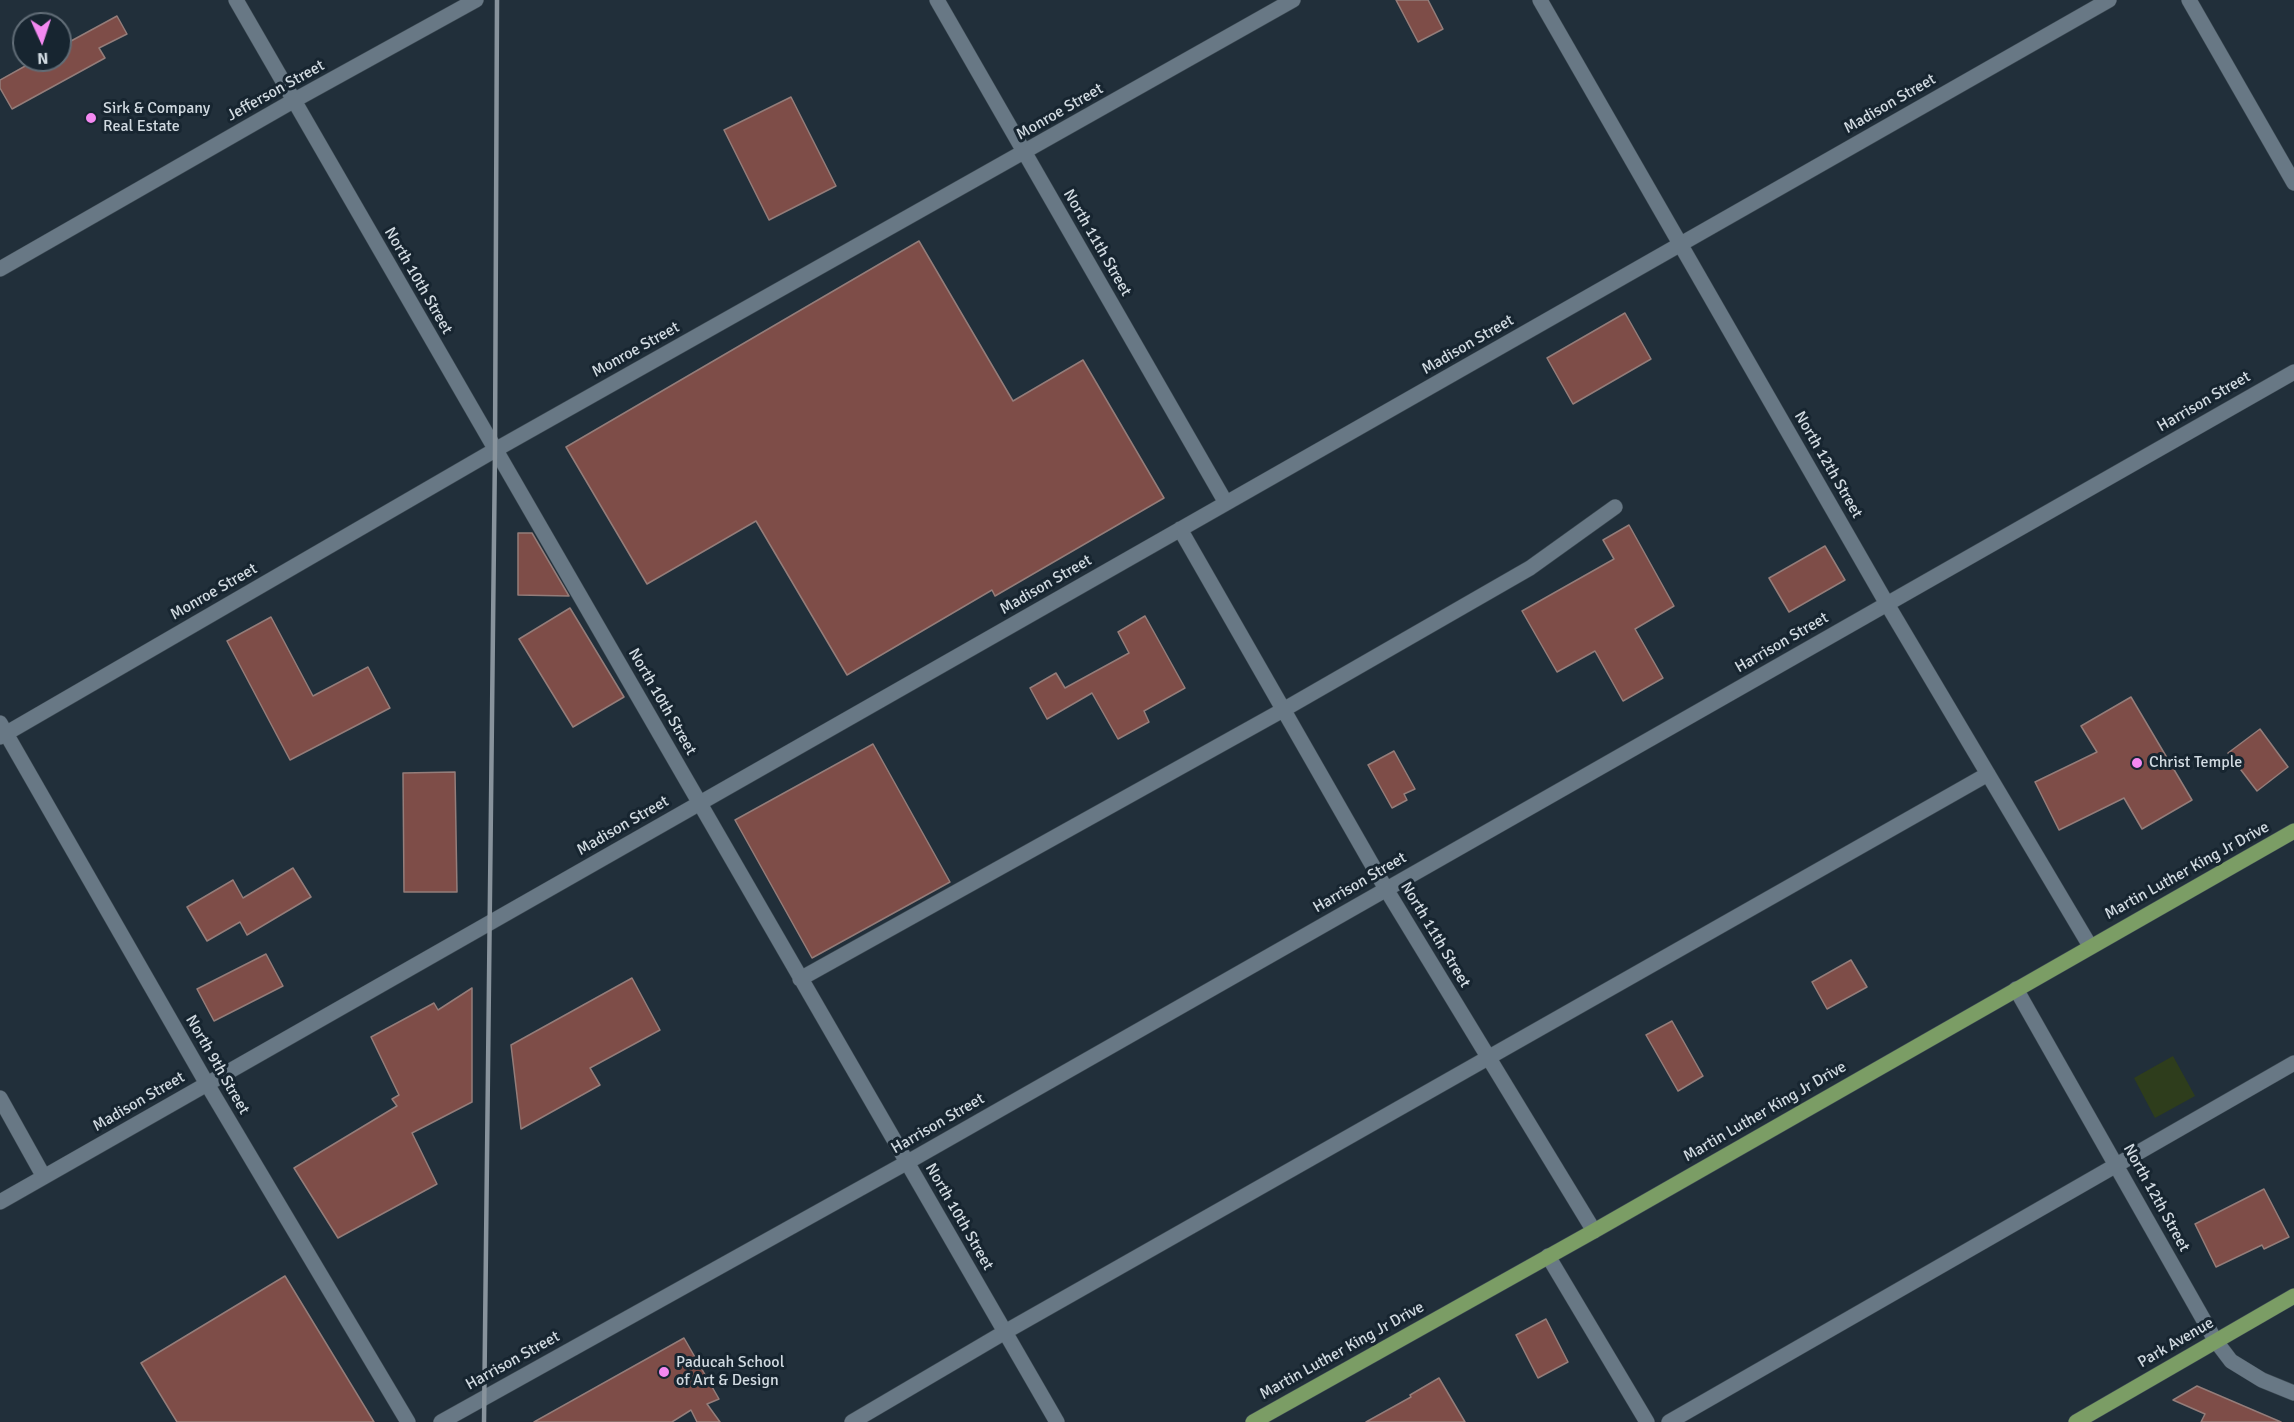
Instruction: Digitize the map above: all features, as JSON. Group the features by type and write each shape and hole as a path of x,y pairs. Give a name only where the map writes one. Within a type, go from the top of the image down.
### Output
{"main road":[{"name":"Martin Luther King Jr Drive","path":"1254,1422 1594,1231 2294,831"},
{"name":"Park Avenue","path":"2076,1422 2294,1296"}],"street":[{"name":"North 10th Street","path":"236,0 1057,1422"},
{"name":"Jefferson Street","path":"0,269 293,101 476,0"},
{"name":"North 11th Street","path":"937,0 1226,503"},
{"name":"Monroe Street","path":"2,731 1293,0"},
{"name":"North 12th Street","path":"1540,0 1887,604 2090,946"},
{"name":"Madison Street","path":"0,1202 2109,0"},
{"path":"2189,0 2294,183"},
{"name":"Harrison Street","path":"441,1422 906,1163 2294,372"},
{"path":"801,979 1283,710 1530,568 1615,507"},
{"name":"North 11th Street","path":"1180,529 1386,889 1594,1231"},
{"name":"North 9th Street","path":"2,731 207,1084 408,1422"},
{"path":"852,1422 1005,1332 1988,774"},
{"name":"North 12th Street","path":"2016,989 2215,1340 2231,1361 2262,1380 2294,1393"},
{"path":"1669,1422 2294,1063"},
{"path":"0,1098 44,1176"},
{"path":"1548,1256 1647,1422"}],"green space":[{"path":"2173,1056 2195,1096 2155,1118 2134,1078"}],"building":[{"path":"1396,0 1428,0 1443,29 1418,42"},
{"path":"117,16 127,34 99,48 105,58 12,109 0,88 0,80 14,72 72,72 72,40"},
{"path":"791,97 836,186 769,220 724,130"},
{"path":"919,241 1013,401 1083,360 1164,498 995,596 992,590 847,675 756,521 647,584 566,447"},
{"path":"1625,313 1651,359 1573,404 1547,358"},
{"path":"1629,525 1674,606 1635,629 1663,678 1623,701 1595,651 1557,672 1522,611 1614,559 1603,540"},
{"path":"518,533 532,533 569,596 518,595"},
{"path":"1825,546 1845,580 1789,612 1769,578"},
{"path":"570,608 624,697 573,727 519,639"},
{"path":"1145,616 1185,688 1144,711 1149,722 1118,739 1092,693 1047,719 1030,688 1056,673 1065,688 1129,653 1118,632"},
{"path":"271,617 313,696 368,667 390,708 290,760 227,641"},
{"name":"Christ Temple","path":"2131,697 2192,800 2142,829 2124,798 2059,830 2035,782 2097,752 2081,726"},
{"path":"2260,729 2288,767 2257,791 2228,753"},
{"path":"873,744 950,882 812,958 735,820"},
{"path":"1394,751 1415,789 1404,794 1407,800 1392,808 1368,765"},
{"path":"455,772 457,892 404,892 403,773"},
{"path":"293,868 311,897 247,935 240,922 207,941 187,907 233,880 243,898"},
{"path":"266,954 283,986 214,1021 197,989"},
{"path":"1851,960 1867,987 1827,1009 1812,982"},
{"path":"632,978 660,1030 590,1068 600,1085 521,1129 511,1045"},
{"path":"472,988 472,1102 412,1133 437,1184 338,1238 294,1168 397,1106 392,1099 399,1095 371,1037 434,1003 438,1010"},
{"path":"1672,1021 1703,1076 1678,1091 1646,1035"},
{"path":"2264,1189 2289,1237 2264,1249 2262,1245 2216,1267 2195,1224"},
{"path":"285,1276 374,1422 177,1422 141,1363"},
{"path":"1546,1319 1568,1362 1538,1378 1516,1335"},
{"name":"Paducah School of Art & Design","path":"684,1338 719,1399 707,1404 720,1422 697,1422 691,1410 672,1422 534,1422"},
{"path":"1439,1378 1465,1422 1366,1422 1411,1397 1410,1395"},
{"path":"2197,1386 2281,1422 2201,1422 2205,1414 2173,1400"}],"railway":[{"path":"484,1422 495,450 497,0"}],"place":[{"name":"Sirk & Company Real Estate","path":"91,118"},
{"name":"Christ Temple","path":"2137,763"},
{"name":"Paducah School of Art & Design","path":"664,1372"}]}
